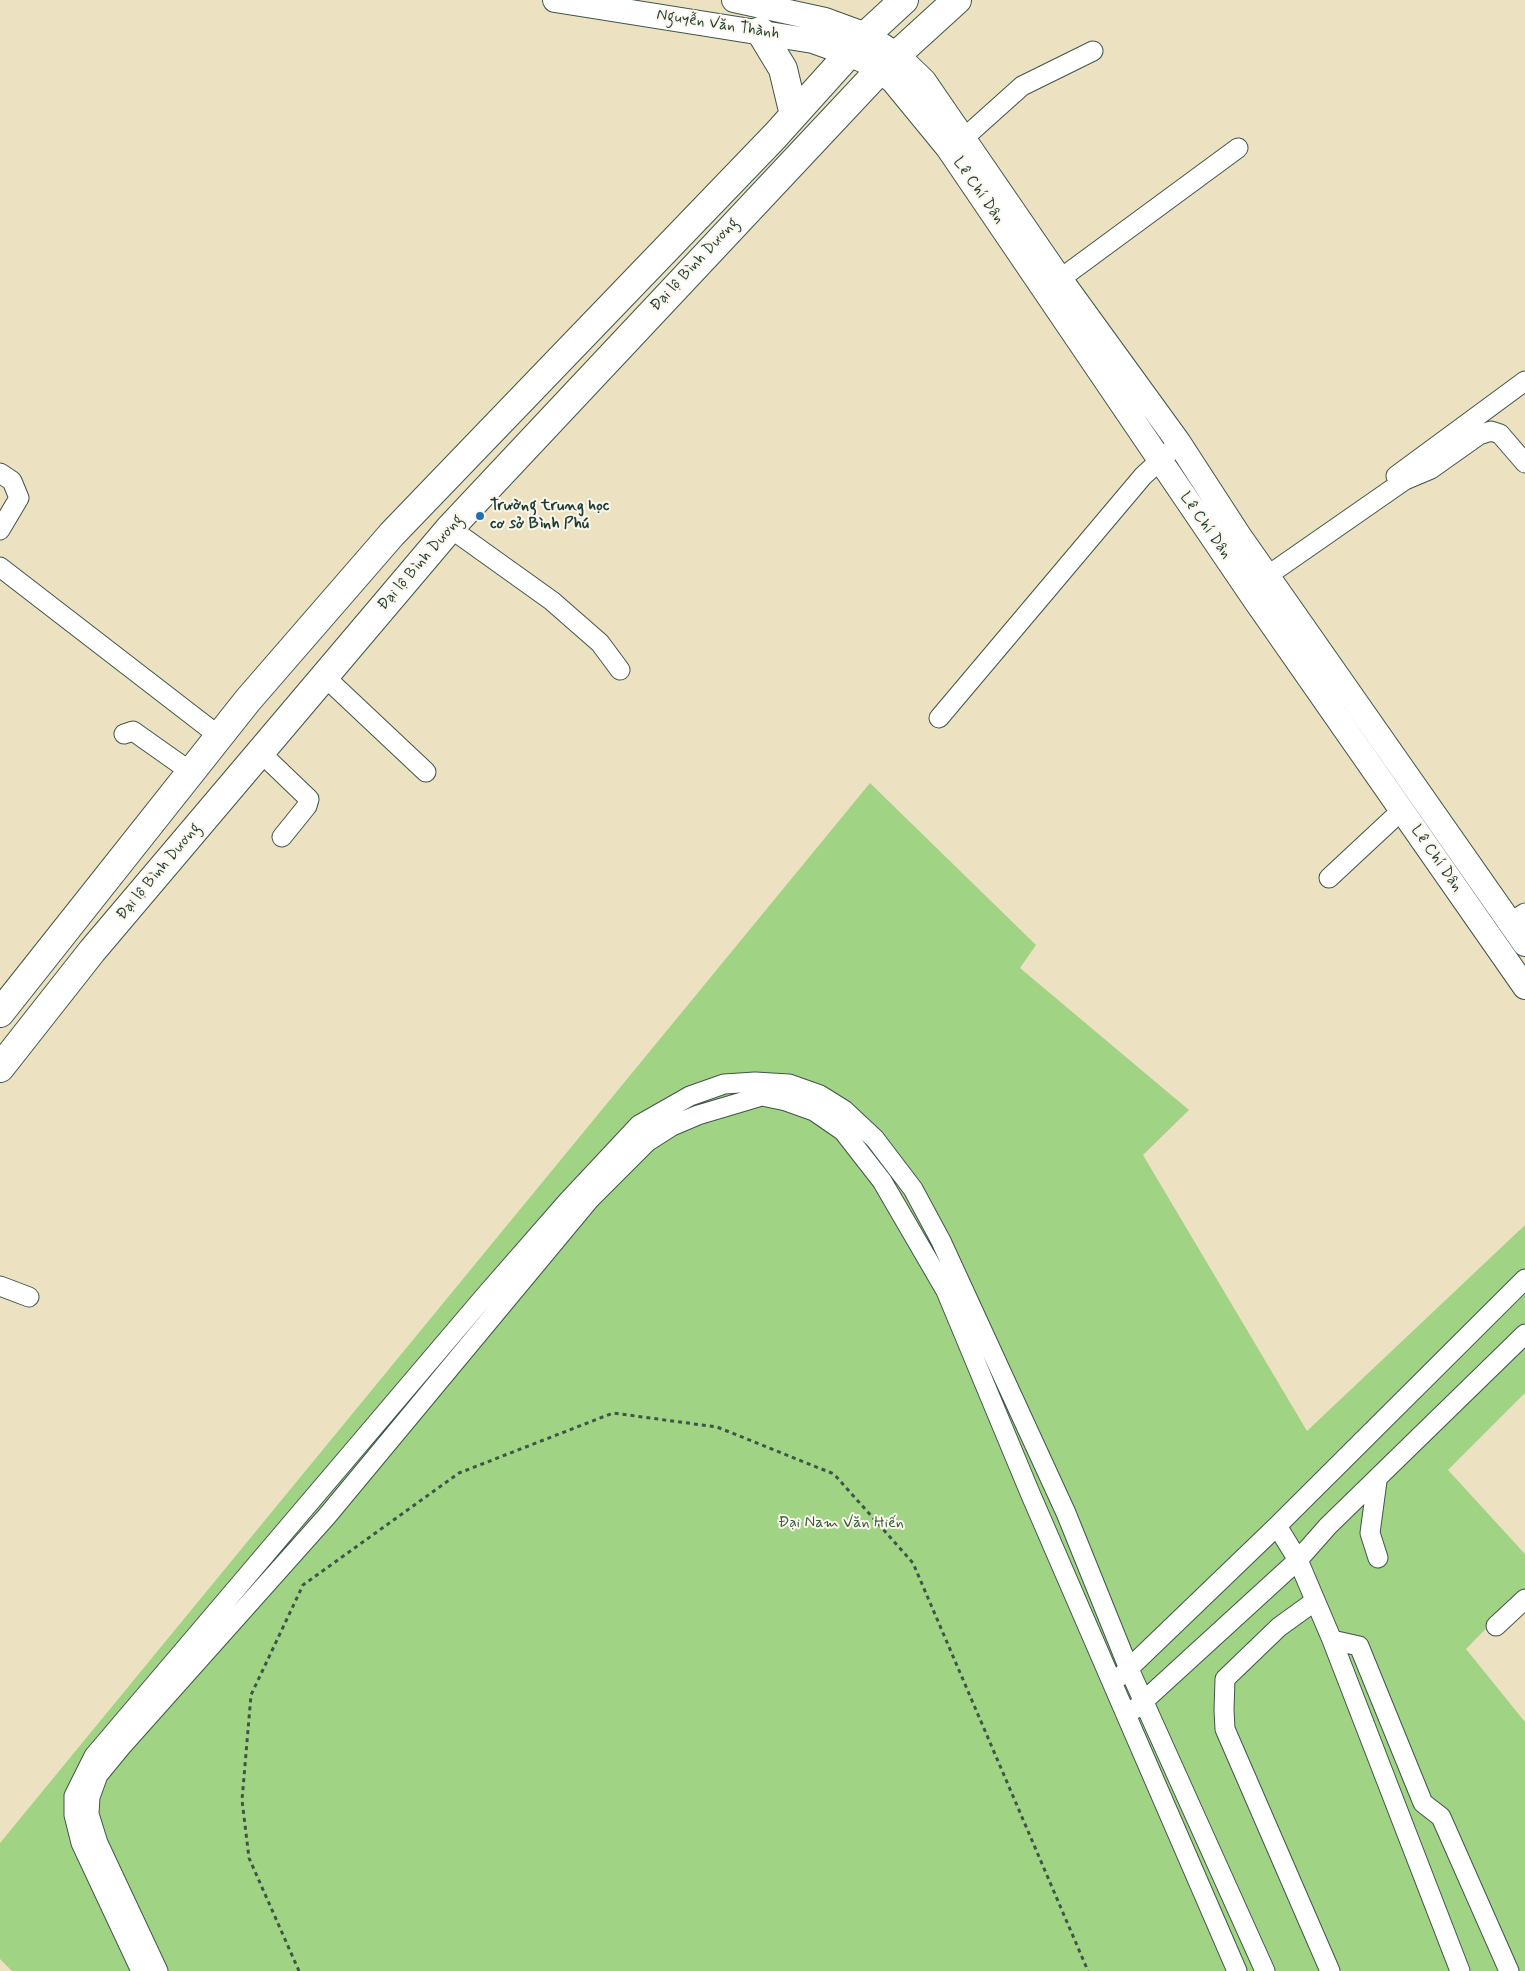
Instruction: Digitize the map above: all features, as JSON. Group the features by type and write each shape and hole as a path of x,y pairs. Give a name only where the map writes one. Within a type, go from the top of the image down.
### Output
{"highway":[{"name":"Đại lộ Bình Dương","path":"0,1012 248,700 392,534 794,115 857,44 904,0"},
{"name":"Đại lộ Bình Dương","path":"0,1068 92,951 450,528 888,63 957,0"},
{"path":"760,31 782,69 794,115"},
{"path":"481,441 508,465"}],"main road":[{"name":"Nguyễn Văn Thành","path":"555,0 760,31 813,41 857,44"},
{"name":"Nguyễn Văn Thành","path":"734,0 825,20 857,44"},
{"path":"857,44 888,63"},
{"name":"Lê Chí Dân","path":"888,63 924,81 1060,279 1178,444 1268,576 1441,821 1517,918 1525,944"},
{"name":"Lê Chí Dân","path":"888,63 893,81 948,148 1159,460 1525,987"}],"street":[{"path":"964,138 1022,86 1093,51"},
{"path":"1060,279 1238,148"},
{"path":"1314,542 1325,528 1525,381"},
{"path":"1268,576 1405,480 1431,469 1479,435 1491,431 1500,434 1525,463"},
{"path":"939,718 1070,561 1159,460 1178,444"},
{"path":"0,474 12,480 19,498 0,530"},
{"path":"450,528 552,601 600,643 620,670"},
{"path":"0,567 219,736"},
{"path":"324,676 426,772"},
{"path":"124,734 133,732 191,772"},
{"path":"260,752 309,799 307,806 282,837"},
{"path":"1330,878 1402,810"},
{"path":"141,1971 81,1843 74,1815 74,1796 94,1756 491,1290 567,1202 632,1132 639,1125 662,1110 690,1096 724,1084 755,1082 789,1084 820,1095 844,1110 875,1139 913,1189 941,1241 1066,1513 1129,1669 1264,1971"},
{"path":"158,1971 98,1843 89,1814 90,1796 98,1775 327,1516 590,1199 647,1142 672,1126 708,1112 762,1096 786,1100 814,1112 842,1131 882,1181 946,1291 1126,1717 1237,1971"},
{"path":"1112,1684 1277,1526 1525,1279"},
{"path":"0,1286 29,1297"},
{"path":"1126,1717 1298,1560 1328,1526 1525,1334"},
{"path":"1376,1481 1370,1533 1378,1558"},
{"path":"1277,1526 1298,1560 1332,1640 1460,1971"},
{"path":"1496,1626 1525,1599"},
{"path":"1315,1601 1279,1627 1225,1679 1224,1710 1225,1729 1330,1971"},
{"path":"1332,1640 1359,1646 1424,1803 1441,1817 1510,1971"}],"path":[{"path":"299,1971 249,1858 242,1800 251,1695 303,1585 459,1473 614,1413 717,1426 834,1474 913,1563 1088,1971"}],"green space":[{"name":"Đại Nam Văn Hiến","path":"870,783 1036,945 1020,968 1189,1110 1143,1155 1307,1431 1525,1225 1525,1393 1448,1470 1525,1554 1525,1589 1466,1649 1525,1722 1525,1971 12,1971 0,1959 0,1843"}],"place":[{"name":"Trường trung học cơ sở Bình Phú","path":"480,516"}]}
